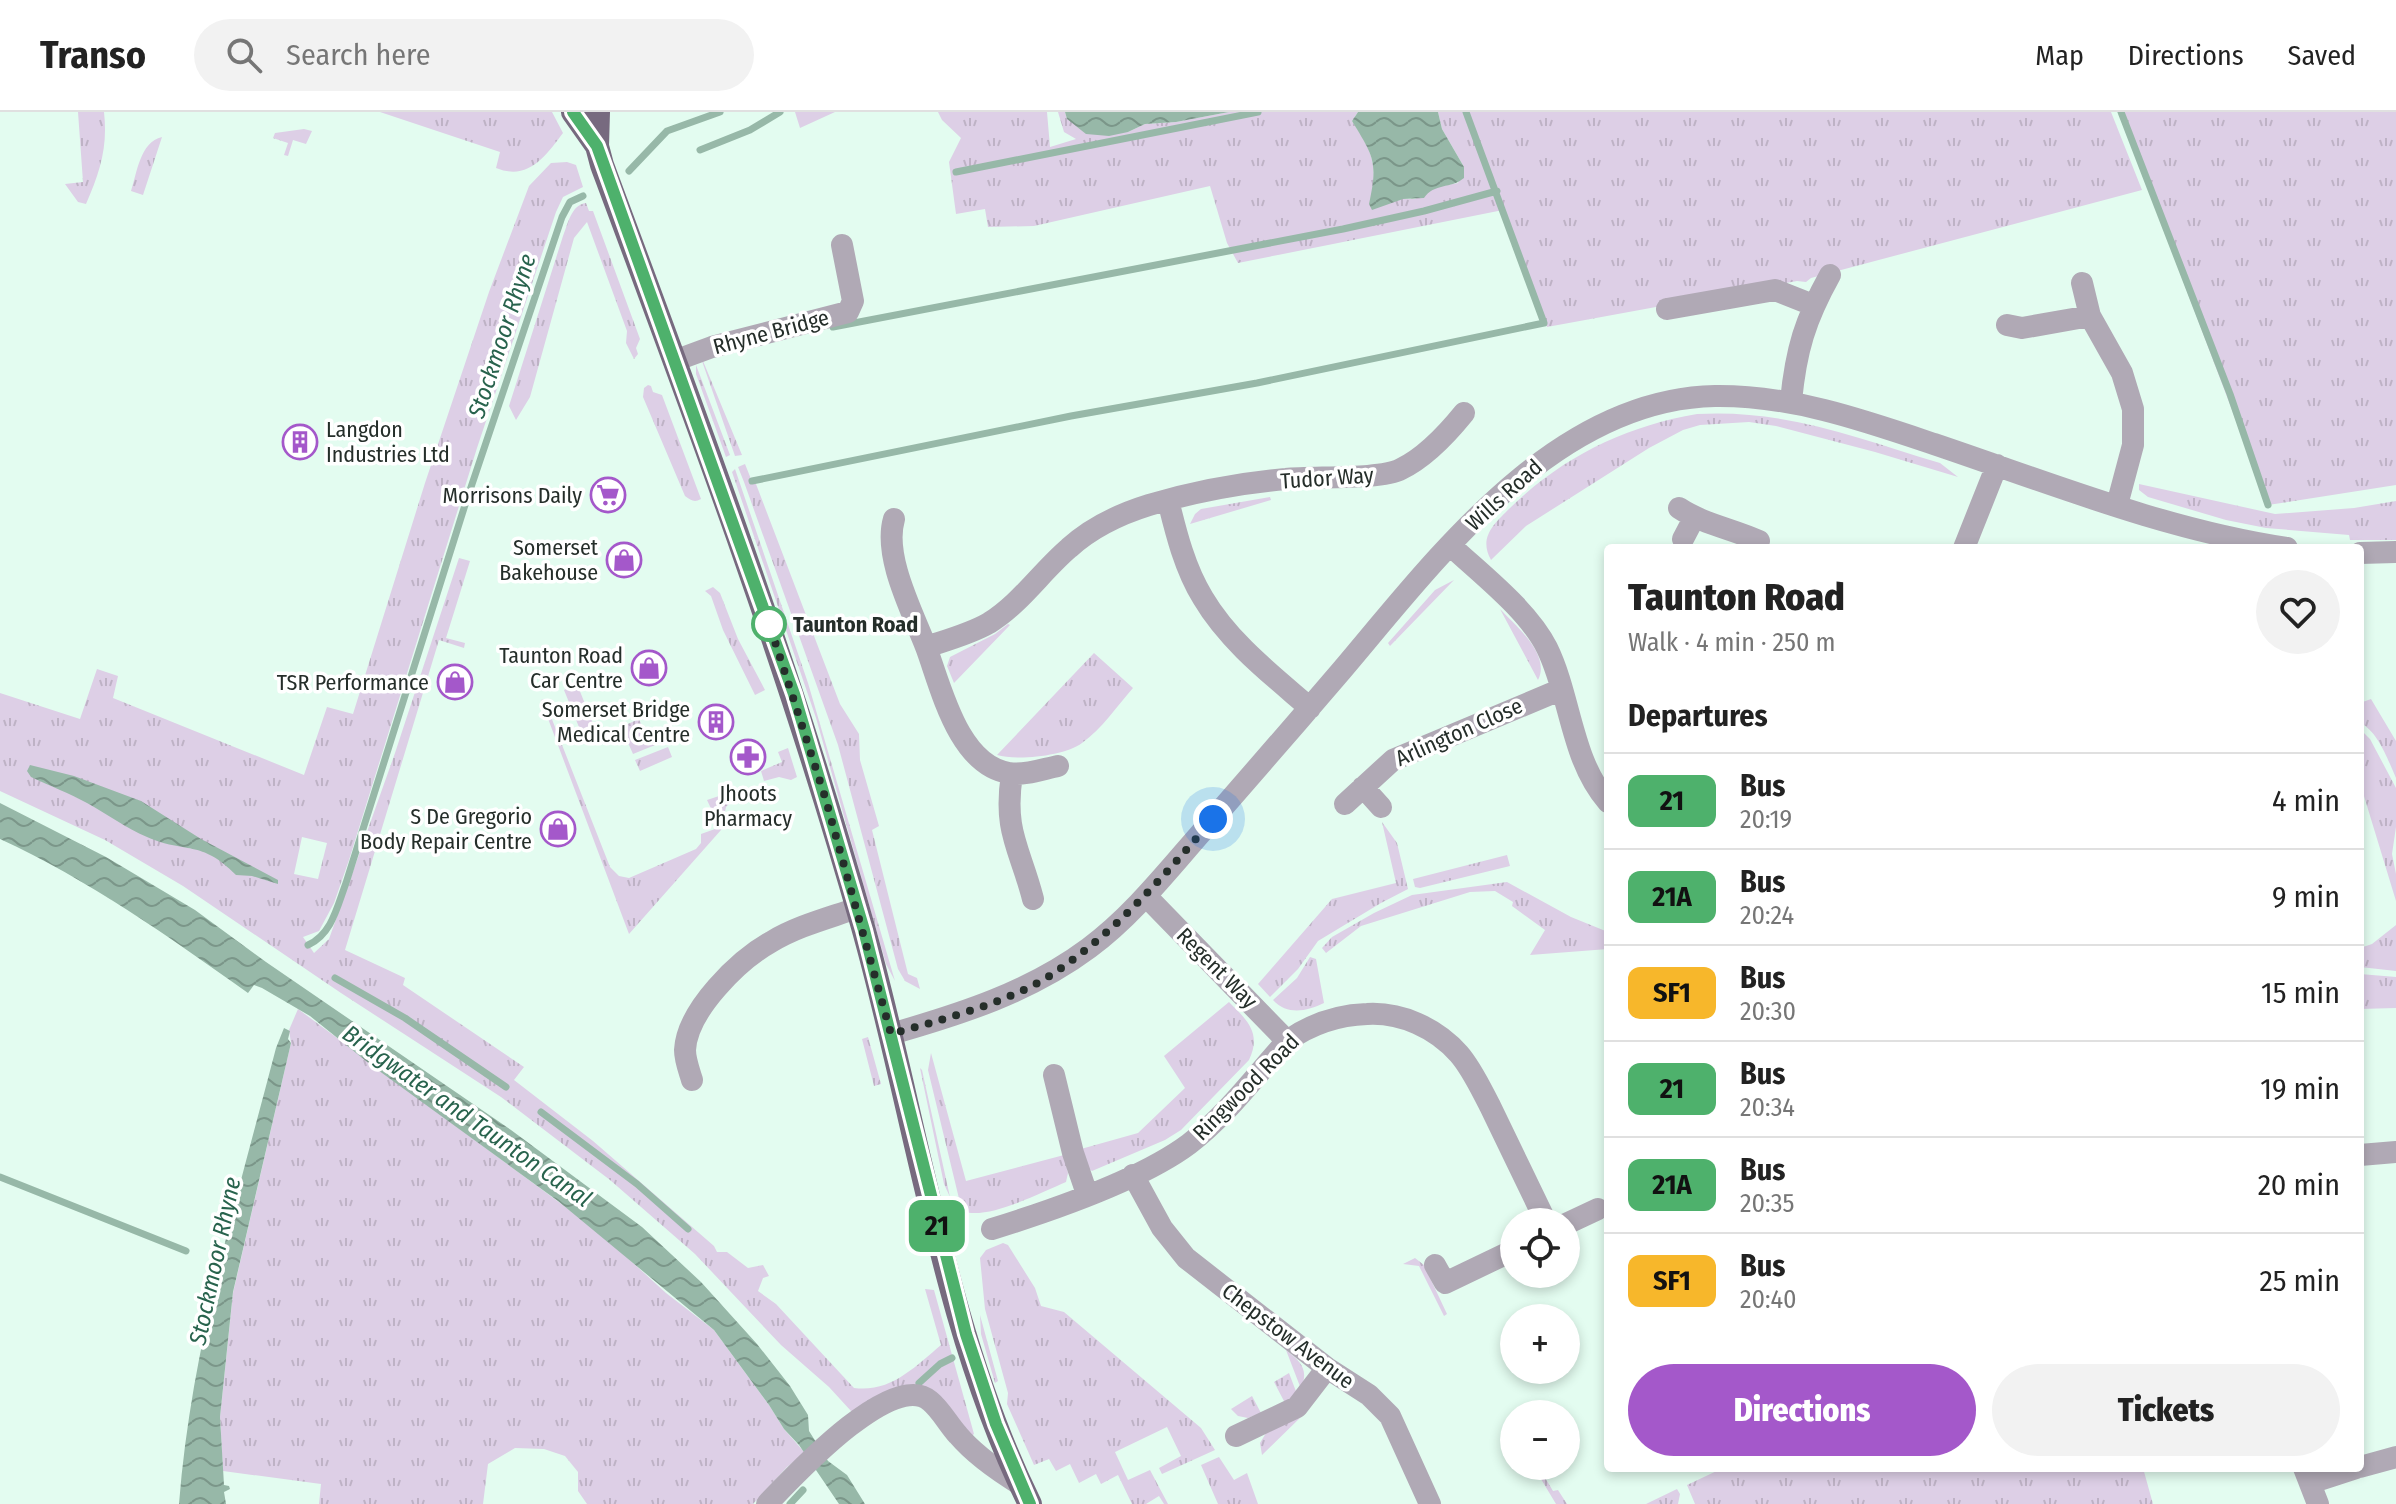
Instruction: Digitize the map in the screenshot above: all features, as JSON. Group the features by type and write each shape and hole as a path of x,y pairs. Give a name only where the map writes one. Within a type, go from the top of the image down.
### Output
{"main road":[{"path":"573,112 600,155 794,694 891,1034 966,1334 996,1424 1025,1494"},
{"path":"598,112 600,155"}],"street":[{"name":"Rhyne Bridge","path":"674,361 712,347 848,312 853,301 842,245"},
{"path":"1791,401 1796,359 1805,322 1830,275"},
{"path":"2082,283 2090,316 2122,373 2133,409 2133,445 2117,505"},
{"path":"1667,309 1691,312 1775,290 1813,305"},
{"path":"2015,333 2090,316"},
{"name":"Wills Road","path":"891,1034 983,1005 1049,976 1090,947 1146,896 1492,501 1534,465 1613,421 1684,398 1716,396 1791,401 1866,421 2206,533 2265,544"},
{"name":"Tudor Way","path":"926,647 988,623 1024,594 1069,547 1127,512 1208,491 1286,479 1393,473 1418,458 1448,433 1464,413"},
{"path":"1966,544 1997,465"},
{"path":"1168,500 1189,570 1201,597 1216,618 1265,669 1310,708"},
{"path":"1683,539 1686,513 1733,530 1756,544"},
{"path":"1759,544 1773,523"},
{"path":"886,531 901,585 964,742 989,765 1012,774 1058,766"},
{"path":"1451,546 1539,633 1548,649 1583,758 1604,797"},
{"path":"2364,553 2396,552"},
{"name":"Arlington Close","path":"1345,804 1393,760 1562,689"},
{"path":"1012,774 1009,796 1011,834 1036,884"},
{"path":"1363,787 1381,807"},
{"name":"Regent Way","path":"1146,896 1287,1041"},
{"path":"692,1080 685,1059 688,1037 695,1020 723,981 752,953 778,938 857,908"},
{"name":"Ringwood Road","path":"992,1229 1087,1194 1166,1159 1192,1142 1287,1041 1331,1018 1359,1014 1400,1017 1432,1031 1458,1052 1470,1069 1539,1208"},
{"path":"1054,1075 1071,1097 1073,1153 1087,1194"},
{"path":"2364,1155 2396,1152"},
{"name":"Chepstow Avenue","path":"1133,1175 1162,1228 1186,1258 1327,1368 1369,1395 1390,1416 1430,1504"},
{"path":"1580,1217 1598,1209"},
{"path":"1435,1265 1445,1283 1500,1257"},
{"path":"1236,1436 1297,1407 1327,1368"},
{"path":"767,1504 839,1435 892,1398 905,1394 919,1394 929,1399 960,1438 1025,1494"},
{"path":"2364,1466 2396,1457"},
{"path":"2310,1485 2347,1472"}],"green space":[{"path":"78,112 104,112 102,159 86,204 78,202 65,184 83,182"},
{"path":"380,112 552,112 563,133 535,164 527,169 507,171 496,168 500,152"},
{"path":"795,112 835,112 800,128"},
{"path":"938,112 1047,112 1050,147 1076,139 1064,132 1058,112 1065,112 1067,119 1128,132 1145,124 1176,122 1229,112 1358,112 1352,121 1372,159 1373,185 1403,199 1415,199 1436,187 1458,183 1464,167 1442,129 1438,112 2111,112 2142,190 1811,278 1806,282 1797,281 1547,327 1503,210 1238,263 1227,243 1210,186 1034,226 988,227 985,209 956,214 949,162 961,138"},
{"path":"2119,112 2396,112 2396,485 2268,505"},
{"path":"304,129 312,131 306,144 293,140 288,156 284,155 288,143 273,138 275,133"},
{"path":"162,137 143,195 131,191 144,152"},
{"path":"551,163 576,165 583,187 563,197 556,212 477,448 334,903 319,931 303,937 314,953 329,939 459,558 470,561 446,638 465,643 464,648 439,640 345,950 405,978 403,985 524,1067 514,1080 593,1141 714,1246 717,1252 727,1252 748,1268 763,1265 769,1276 763,1278 758,1291 776,1304 854,1388 879,1386 901,1377 941,1345 925,1289 934,1290 974,1434 970,1437 942,1402 913,1386 896,1388 857,1411 851,1411 781,1345 695,1254 610,1180 501,1097 183,886 105,840 0,791 0,693 80,719 97,669 118,676 113,698 304,775 327,707 353,714 489,292 529,186","holes":["302,837 327,843 318,879 294,874"]},
{"path":"586,203 589,211 593,211 640,339 636,348 638,354 634,359 626,343 627,331 587,222 574,238 530,397 516,420 509,406 563,236 573,211"},
{"path":"703,361 742,455 735,456"},
{"path":"696,365 730,455 726,457 696,374"},
{"path":"648,385 653,392 662,395 699,500 685,496 643,397 644,388"},
{"path":"1697,414 1761,416 1821,427 1940,463 1958,477 1776,426 1749,422 1700,425 1683,430 1649,448 1526,526 1491,560 1486,544 1494,525 1551,473 1596,446 1620,436"},
{"path":"745,464 753,484 756,484 840,704 859,734 860,760 879,826 872,830 908,974 917,978 920,989 905,981 898,969 838,745 738,467"},
{"path":"735,469 808,683 895,981 886,964 816,718 732,472"},
{"path":"2139,484 2275,514 2354,508 2396,501 2396,540 2350,540 2349,535 2266,528 2226,520 2148,497 2139,490"},
{"path":"1270,497 1271,500 1190,524 1201,509"},
{"path":"1454,580 1390,646 1388,643 1435,590"},
{"path":"713,587 720,593 738,639 765,690 755,695 723,630 711,596 705,591"},
{"path":"1500,609 1536,651 1541,670 1538,680"},
{"path":"1008,624 954,683 947,666 950,657"},
{"path":"1094,653 1133,688 1103,724 1082,743 1064,751 1028,757 997,755"},
{"path":"577,684 598,736 585,742 564,690"},
{"path":"544,699 610,867 619,876 629,878 696,849 701,843 701,834 715,829 711,819 715,817 707,800 746,787 726,807 721,830 629,934 541,700"},
{"path":"2371,699 2396,741 2396,778 2377,739 2364,726 2364,702"},
{"path":"639,719 645,734 660,728 665,741 633,754 621,727"},
{"path":"2364,733 2396,788 2392,854 2396,901 2364,796"},
{"path":"668,747 672,757 640,771 635,760"},
{"path":"788,748 797,777 764,781 761,771 782,762 778,752"},
{"path":"1382,822 1397,843 1408,889 1318,941 1298,969 1270,997 1258,984 1332,899 1396,883"},
{"path":"1507,855 1510,866 1415,887 1413,879"},
{"path":"1507,882 1571,917 1604,930 1604,949 1530,955 1545,930 1495,891 1470,892 1361,926 1326,953 1322,948 1332,937 1412,895"},
{"path":"2396,925 2396,971 2364,967 2364,947"},
{"path":"1310,957 1316,959 1324,1003 1298,1010 1279,1005 1273,1000 1297,978"},
{"path":"2364,974 2396,977 2396,1008 2364,1009"},
{"path":"1229,1002 1251,1028 1254,1042 1249,1060 1181,1130 1092,1171 1084,1165 1081,1149 1138,1133 1185,1088 1164,1056"},
{"path":"298,1009 598,1231 666,1293 714,1330 784,1429 805,1453 787,1467 753,1504 587,1504 578,1491 578,1472 565,1456 544,1449 515,1448 488,1464 483,1504 319,1504 321,1484 223,1471 220,1417 233,1293 291,1043 289,1030"},
{"path":"868,1037 881,1084 874,1086 862,1039"},
{"path":"931,1053 966,1181 1064,1155 1068,1173 1066,1182 1000,1209 973,1213 962,1211 928,1070"},
{"path":"920,1068 922,1070 950,1197 944,1184"},
{"path":"1003,1243 1008,1245 1035,1288 1041,1306 1064,1312 1201,1428 1215,1450 1162,1474 1159,1468 1181,1456 1167,1427 1115,1452 1128,1480 1150,1470 1168,1504 1164,1504 1159,1496 1146,1504 1132,1504 1118,1475 1101,1484 1096,1474 1079,1483 1070,1464 1056,1471 1049,1459 1034,1465 1007,1404 1008,1393 985,1309 980,1258 986,1250"},
{"path":"1415,1258 1424,1265 1447,1314 1444,1316 1419,1266 1403,1264"},
{"path":"980,1315 998,1381 995,1383 981,1334"},
{"path":"1286,1350 1304,1371 1301,1389"},
{"path":"1289,1373 1297,1394 1285,1403 1274,1382"},
{"path":"1252,1396 1261,1413 1248,1418 1238,1416 1231,1409"},
{"path":"1304,1414 1262,1455 1260,1443 1266,1433"},
{"path":"1219,1457 1234,1480 1247,1473 1258,1504 1218,1504 1201,1465"},
{"path":"1715,1472 2144,1472 2153,1504 1695,1504 1687,1485"},
{"path":"1542,1480 1546,1480 1553,1491 1558,1490 1567,1504 1556,1504"},
{"path":"1677,1489 1680,1494 1678,1504 1646,1504"}],"water":[{"path":"1065,112 1229,112 1176,122 1145,124 1109,136 1086,134 1067,119"},
{"path":"1358,112 1438,112 1442,129 1464,167 1464,178 1433,190 1424,198 1403,199 1372,210 1369,204 1372,160 1352,121"},
{"path":"30,765 74,776 141,801 201,839 278,880 278,884 236,875 213,856 139,833 80,799 31,777 27,771"},
{"name":"Bridgwater and Taunton Canal","path":"0,803 106,857 195,910 511,1130 642,1227 701,1282 757,1344 808,1415 809,1431 828,1461 847,1475 865,1504 839,1504 714,1330 558,1201 371,1065 310,1016 254,985 248,993 96,891 0,839"},
{"path":"284,1028 290,1031 288,1039 291,1043 233,1292 220,1417 224,1485 230,1489 224,1492 226,1504 179,1504 194,1388 217,1274 276,1048"}],"waterway":[{"name":"Stockmoor Rhyne","path":"629,171 667,131 720,112"},
{"path":"700,150 750,130 780,112"},
{"path":"956,172 1258,112"},
{"path":"752,481 1071,416 1257,383 1544,323 1466,112"},
{"path":"2121,112 2230,394 2268,505"},
{"path":"833,327 1343,229 1497,191"},
{"name":"Stockmoor Rhyne","path":"308,945 328,927 346,883 465,505 562,217 570,202 583,196"},
{"path":"335,978 405,1018 506,1087"},
{"path":"541,1112 637,1184 688,1229"},
{"path":"0,1177 186,1251"},
{"path":"919,1383 940,1364 952,1358"},
{"path":"790,1504 803,1490"}],"bus line":[{"name":"21","path":"573,112 597,146 794,694 864,930 966,1334 996,1424 1030,1504"}],"place":[{"name":"Langdon Industries Ltd","path":"300,442"},
{"name":"Morrisons Daily","path":"608,495"},
{"name":"Somerset Bakehouse","path":"624,560"},
{"name":"Taunton Road","path":"769,624"},
{"name":"Taunton Road Car Centre","path":"649,668"},
{"name":"TSR Performance","path":"455,682"},
{"name":"Somerset Bridge Medical Centre","path":"716,722"},
{"name":"Jhoots Pharmacy","path":"748,757"},
{"name":"S De Gregorio Body Repair Centre","path":"558,829"}],"route":[{"path":"769,624 768,620 825,797 891,1034 983,1005 1049,976 1116,925 1146,896 1213,819"}]}
